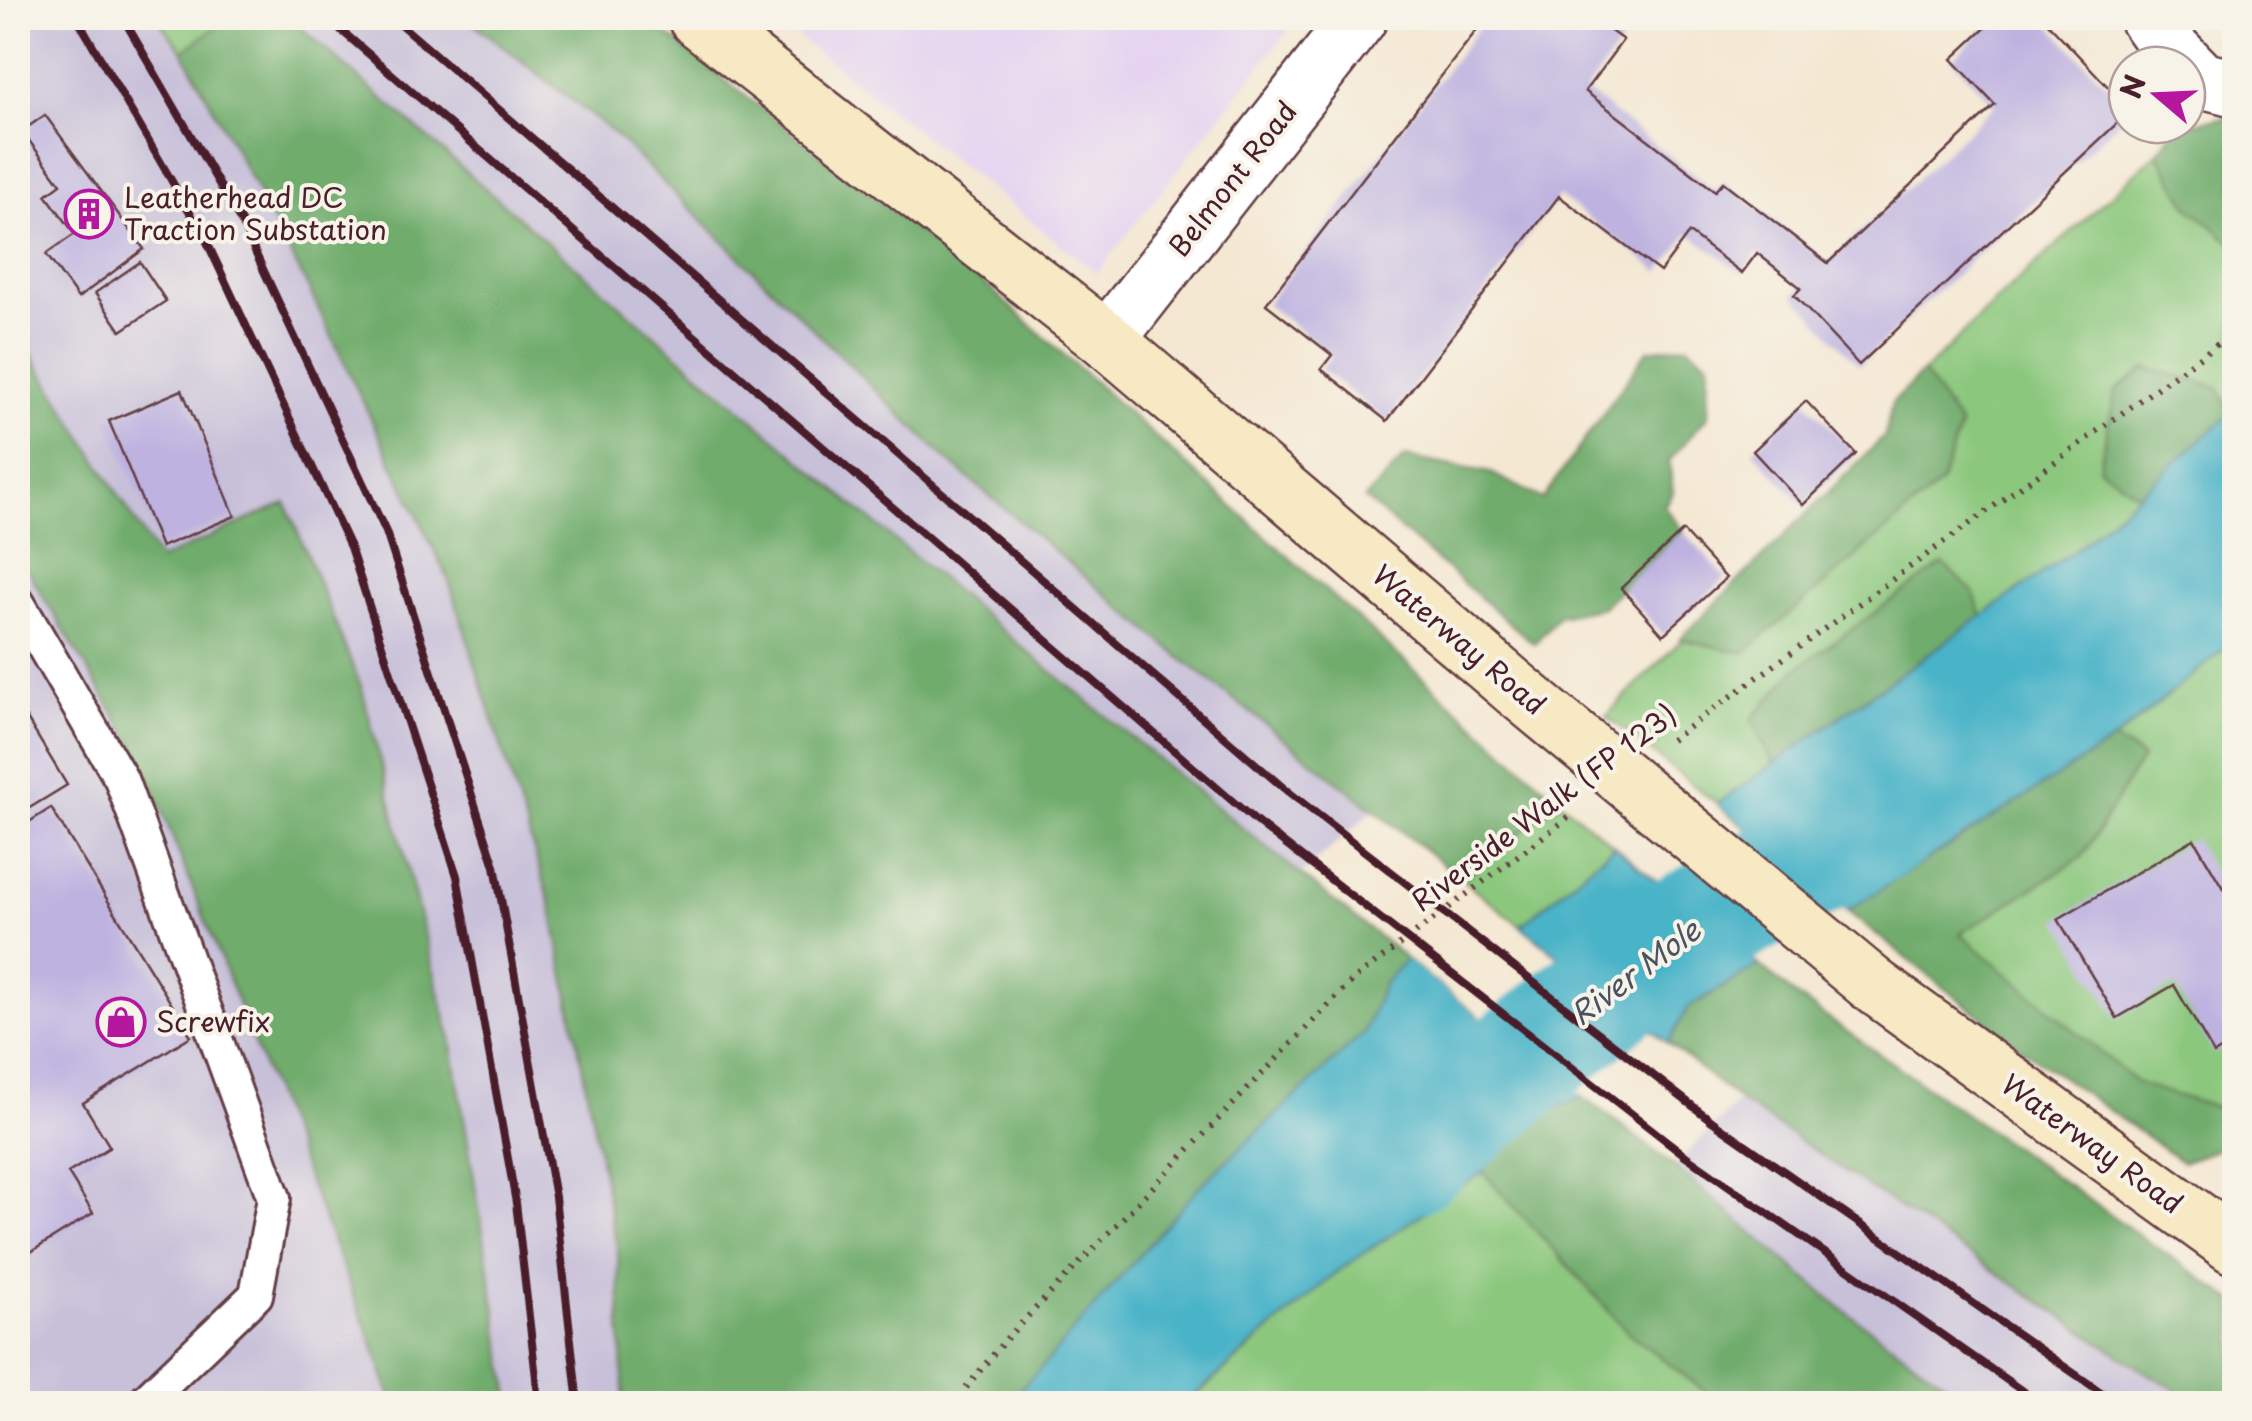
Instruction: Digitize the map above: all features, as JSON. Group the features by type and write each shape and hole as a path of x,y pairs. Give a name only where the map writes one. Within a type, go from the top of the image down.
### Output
{"main road":[{"name":"Waterway Road","path":"696,18 1107,340 1516,689 1873,985 2234,1246"}],"street":[{"name":"Belmont Road","path":"1107,340 1359,18"},
{"path":"2146,18 2202,80 2234,88"}],"lane":[{"path":"18,603 121,779 274,1198 256,1295 142,1404"}],"path":[{"name":"Riverside Walk (FP 123)","path":"1658,750 2234,332"},
{"name":"Riverside Walk (FP 123)","path":"953,1404 1006,1340 1354,980 1582,808"}],"shaded area":[{"path":"18,18 157,18 183,51 309,289 449,581 551,904 618,1252 624,1403 511,1403 451,1039 362,689 286,503 159,561 18,333"},
{"path":"290,18 467,18 611,131 945,458 1176,654 1374,810 1300,875 876,524"},
{"path":"774,18 1298,18 1097,273"},
{"path":"18,555 140,755 393,1403 18,1403"},
{"path":"1739,1101 2124,1358 2198,1403 1973,1403 1842,1309 1674,1166"}],"green space":[{"path":"157,18 228,18 183,51"},
{"path":"228,18 290,18 982,613 1407,959 1384,983 1364,1033 1198,1188 1007,1403 624,1403 618,1252 551,904 449,581 309,289 183,51"},
{"path":"467,18 646,18 984,283 1560,801 1462,879 1176,654 945,458 611,131"},
{"path":"2234,116 2234,411 2075,550 1717,804 1606,716 1885,436 1892,403 2163,145 2207,145 2207,120"},
{"path":"2234,116 2234,245 2189,207 2157,153 2163,145 2207,145 2207,120"},
{"path":"18,333 159,560 286,503 362,689 451,1039 511,1403 393,1403 140,755 18,555"},
{"path":"1687,345 1709,362 1708,416 1669,461 1673,493 1664,506 1683,531 1602,607 1558,616 1534,644 1365,499 1405,457 1491,473 1543,499 1648,350"},
{"path":"2146,368 2219,387 2231,414 2139,495 2099,468 2116,390"},
{"path":"1923,372 1960,426 1941,483 1744,653 1680,639 1885,436 1892,403"},
{"path":"1943,564 1973,591 1982,616 1773,764 1752,719 1796,669"},
{"path":"2234,641 2234,817 2227,823 2234,835 2234,1143 2217,1108 2137,1083 1959,934 2082,857 2142,757 2114,740"},
{"path":"2114,740 2142,758 2082,857 1960,934 2137,1083 2217,1108 2234,1143 2182,1162 2022,1049 1847,911"},
{"path":"1560,801 1614,846 1521,926 1462,879"},
{"path":"1759,965 1796,996 2234,1301 2234,1403 2198,1403 2124,1358 1740,1101 1668,1043 1688,1008"},
{"path":"1584,1097 1674,1166 1842,1309 1973,1403 1720,1403 1629,1333 1483,1172 1510,1125"},
{"path":"1483,1172 1629,1333 1720,1403 1186,1404 1338,1271"}],"water":[{"path":"2234,411 2234,641 2114,740 1847,911 1717,804 2075,550"},
{"path":"1614,846 1759,965 1688,1008 1668,1043 1521,926"},
{"path":"1407,959 1584,1097 1510,1125 1483,1172 1338,1271 1186,1403 1007,1403 1198,1188 1364,1033 1384,983"}],"pier":[{"path":"1407,954 1587,1093 1588,1100 1403,956"}],"building":[{"path":"1486,18 1593,18 1623,40 1585,91 1715,191 1723,182 1828,263 1995,105 1952,59 1996,18 2043,18 2107,86 2107,133 1859,365 1794,295 1801,288 1757,253 1742,273 1689,233 1660,272 1559,196 1387,421 1321,369 1332,355 1266,304"},
{"name":"Leatherhead DC Traction Substation","path":"45,115 144,249 78,298 46,254 75,234 46,195 61,184 22,131"},
{"path":"140,262 166,301 121,331 95,293"},
{"path":"182,390 235,516 161,547 109,421"},
{"path":"1806,401 1856,454 1803,505 1753,451"},
{"path":"1683,531 1726,578 1663,635 1621,588"},
{"path":"18,704 67,785 18,815"},
{"path":"51,808 191,1036 83,1103 110,1147 68,1173 93,1213 18,1260 18,829"},
{"path":"2194,839 2234,907 2234,1042 2214,1054 2174,985 2117,1018 2058,919"}],"waterway":[{"name":"River Mole","path":"1407,1156 1666,943 1877,822 1933,780"}],"railway":[{"path":"77,18 206,240 350,547 457,876 516,1203 539,1404"},
{"path":"123,18 241,222 386,532 495,866 555,1197 578,1404"},
{"path":"327,18 1259,824 1686,1156 2041,1404"},
{"path":"393,18 1286,790 1712,1121 2118,1404"}],"place":[{"name":"Leatherhead DC Traction Substation","path":"89,214"},
{"name":"Screwfix","path":"121,1022"}]}
